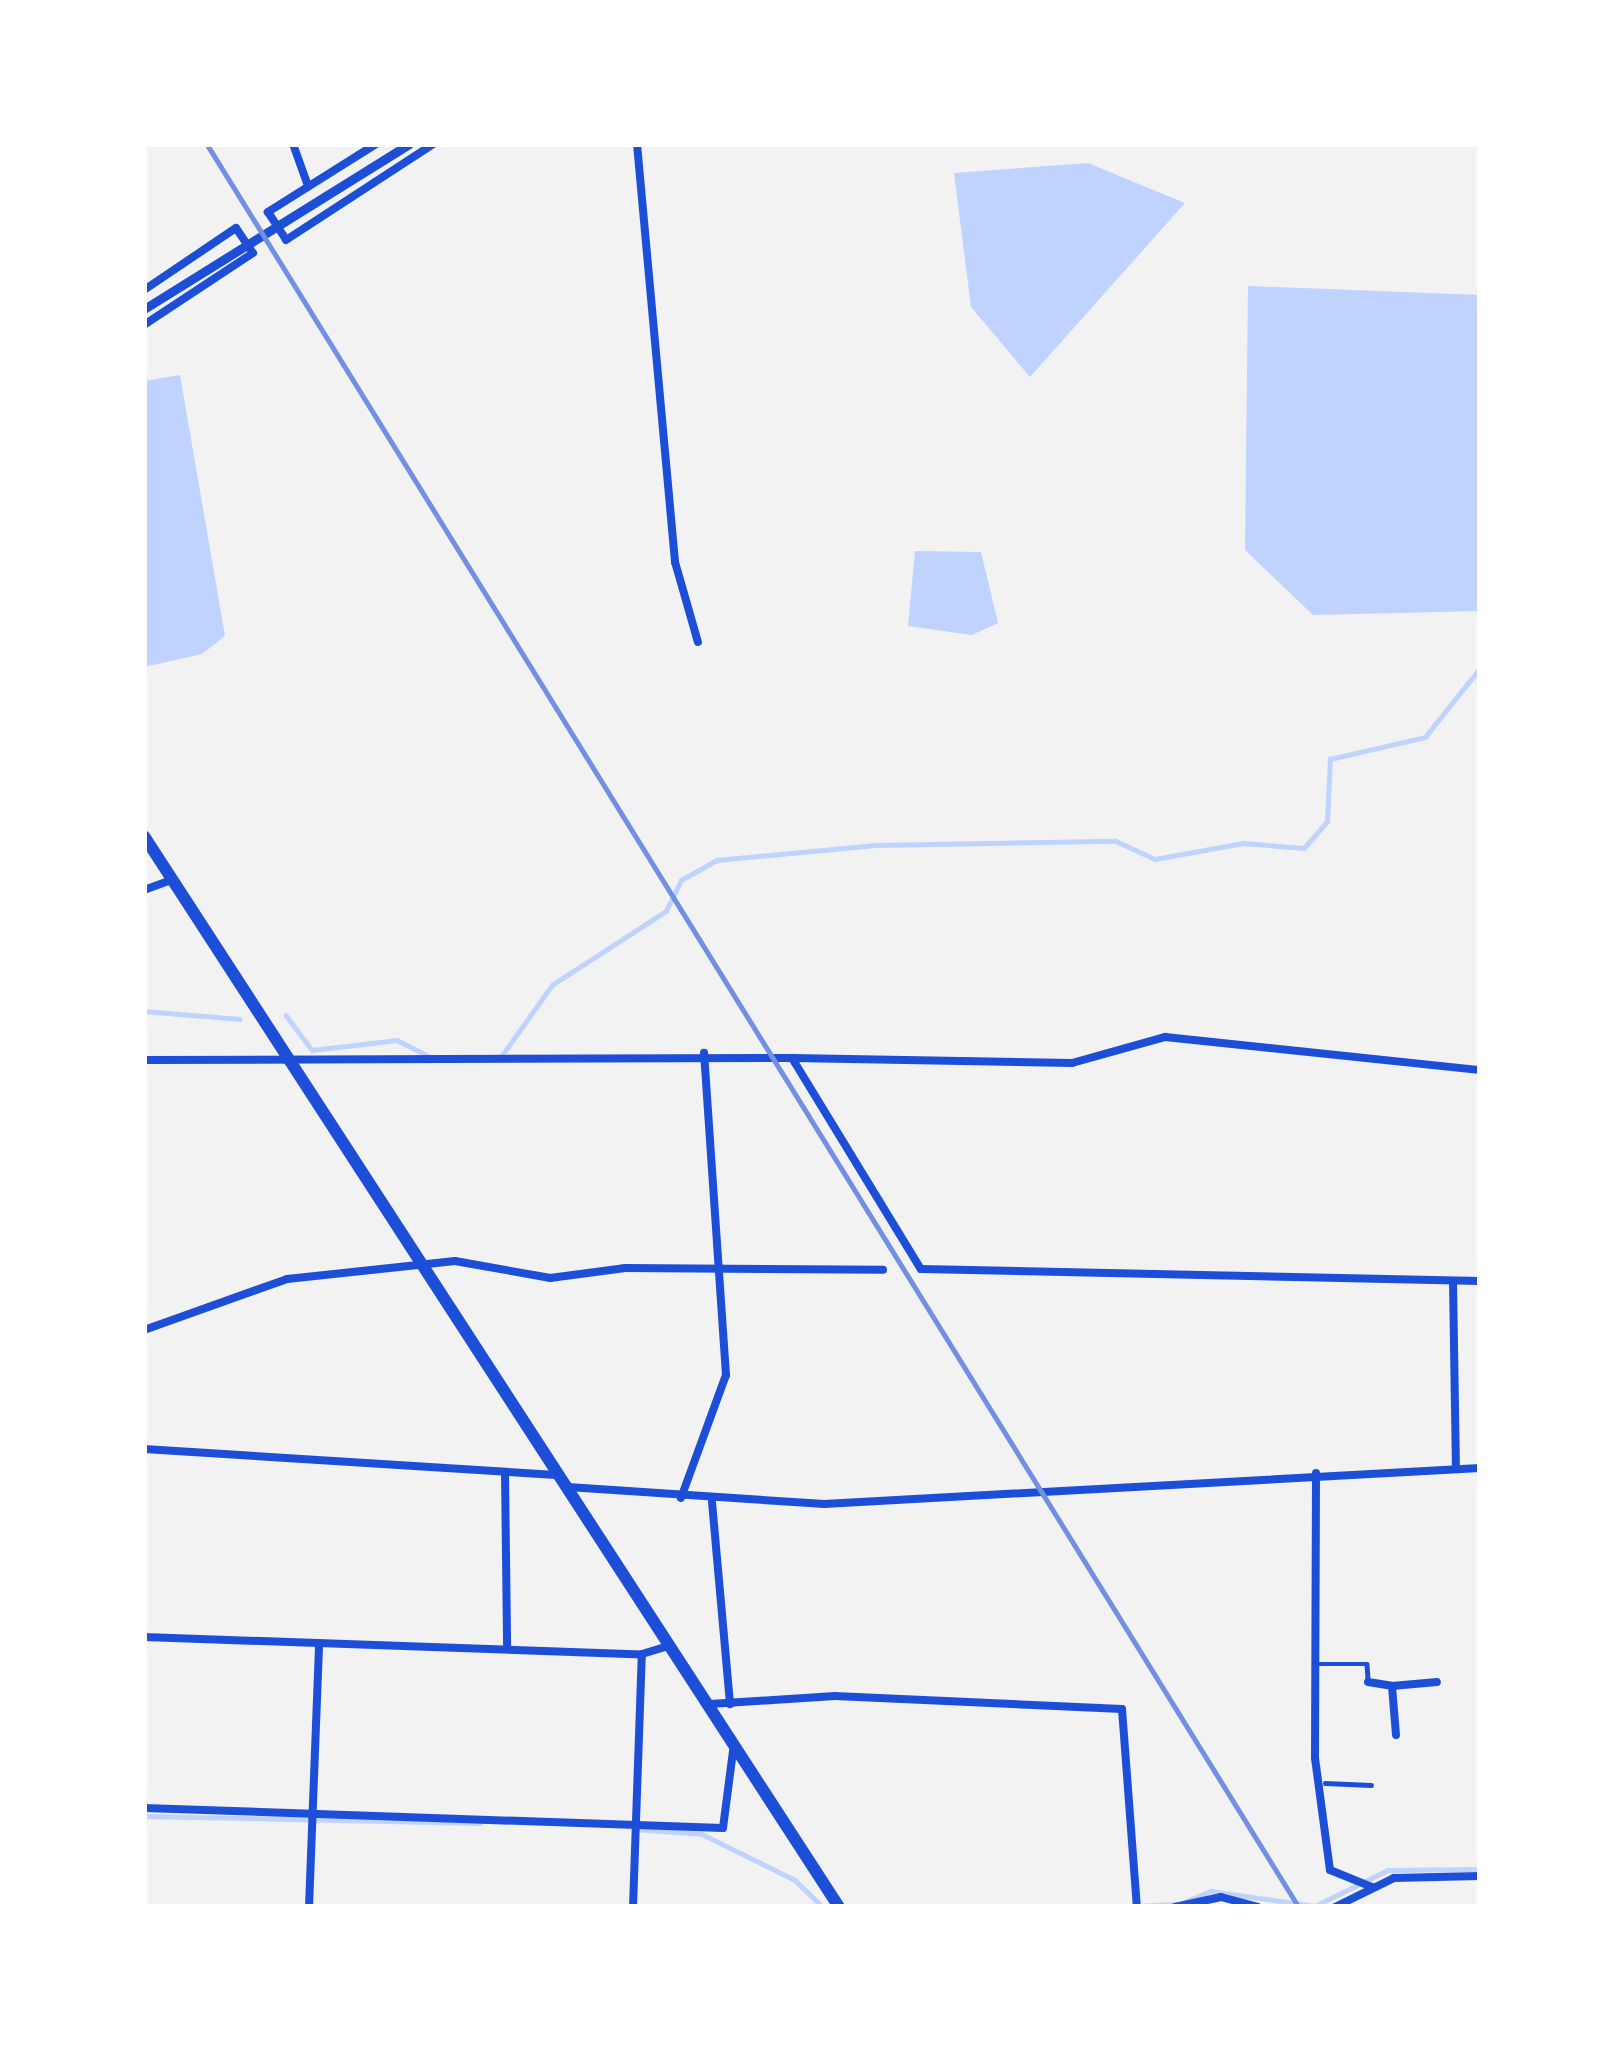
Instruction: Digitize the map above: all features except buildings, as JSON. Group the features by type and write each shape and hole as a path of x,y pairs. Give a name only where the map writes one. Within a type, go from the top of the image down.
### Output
{"highway":[{"path":"144,836 839,1907"}],"street":[{"path":"292,144 308,186"},
{"path":"376,144 268,212 286,240 433,144"},
{"path":"144,310 409,144"},
{"path":"637,144 675,562 698,642"},
{"path":"144,290 236,228 253,253 144,325"},
{"path":"144,890 173,880"},
{"path":"144,1060 294,1066 704,1053 1072,1063 1165,1037 1480,1070"},
{"path":"681,1498 726,1375 704,1053"},
{"path":"792,1058 921,1269 1480,1281"},
{"path":"144,1330 286,1279 425,1265 478,1262 550,1278 718,1268 883,1270"},
{"path":"1453,1281 1456,1469"},
{"path":"144,1450 372,1456 712,1502 1480,1468"},
{"path":"1316,1473 1316,1664 1330,1870 1362,1876 1372,1887"},
{"path":"505,1474 508,1649"},
{"path":"712,1502 730,1704"},
{"path":"144,1637 641,1654 672,1644"},
{"path":"309,1907 319,1643"},
{"path":"633,1907 641,1654"},
{"path":"1316,1664 1366,1664 1368,1682 1392,1686 1437,1682"},
{"path":"1392,1686 1396,1735"},
{"path":"710,1704 854,1696 1122,1708 1136,1904"},
{"path":"144,1808 723,1828 734,1741"},
{"path":"1325,1783 1371,1785"},
{"path":"1335,1907 1372,1887 1480,1876"},
{"path":"1175,1907 1221,1897 1258,1907"}],"water":[{"path":"1088,163 1185,203 1030,377 971,307 954,173"},
{"path":"1248,286 1480,295 1480,611 1313,615 1245,550"},
{"path":"180,375 225,636 202,654 144,667 144,381"},
{"path":"915,551 981,552 998,623 972,635 908,626"}],"waterway":[{"path":"500,1058 552,985 666,911 681,880 717,860 875,845 1116,841 1155,859 1243,843 1304,848 1327,822 1330,759 1425,737 1480,668"},
{"path":"144,1011 240,1019"},
{"path":"286,1015 312,1050 397,1040 429,1056"},
{"path":"144,1816 480,1823"},
{"path":"635,1829 702,1834 795,1880 823,1907"},
{"path":"1186,1901 1211,1891 1315,1906 1388,1870 1480,1869"},
{"path":"1115,1907 1176,1904"}],"railway":[{"path":"207,144 1299,1907"}]}
